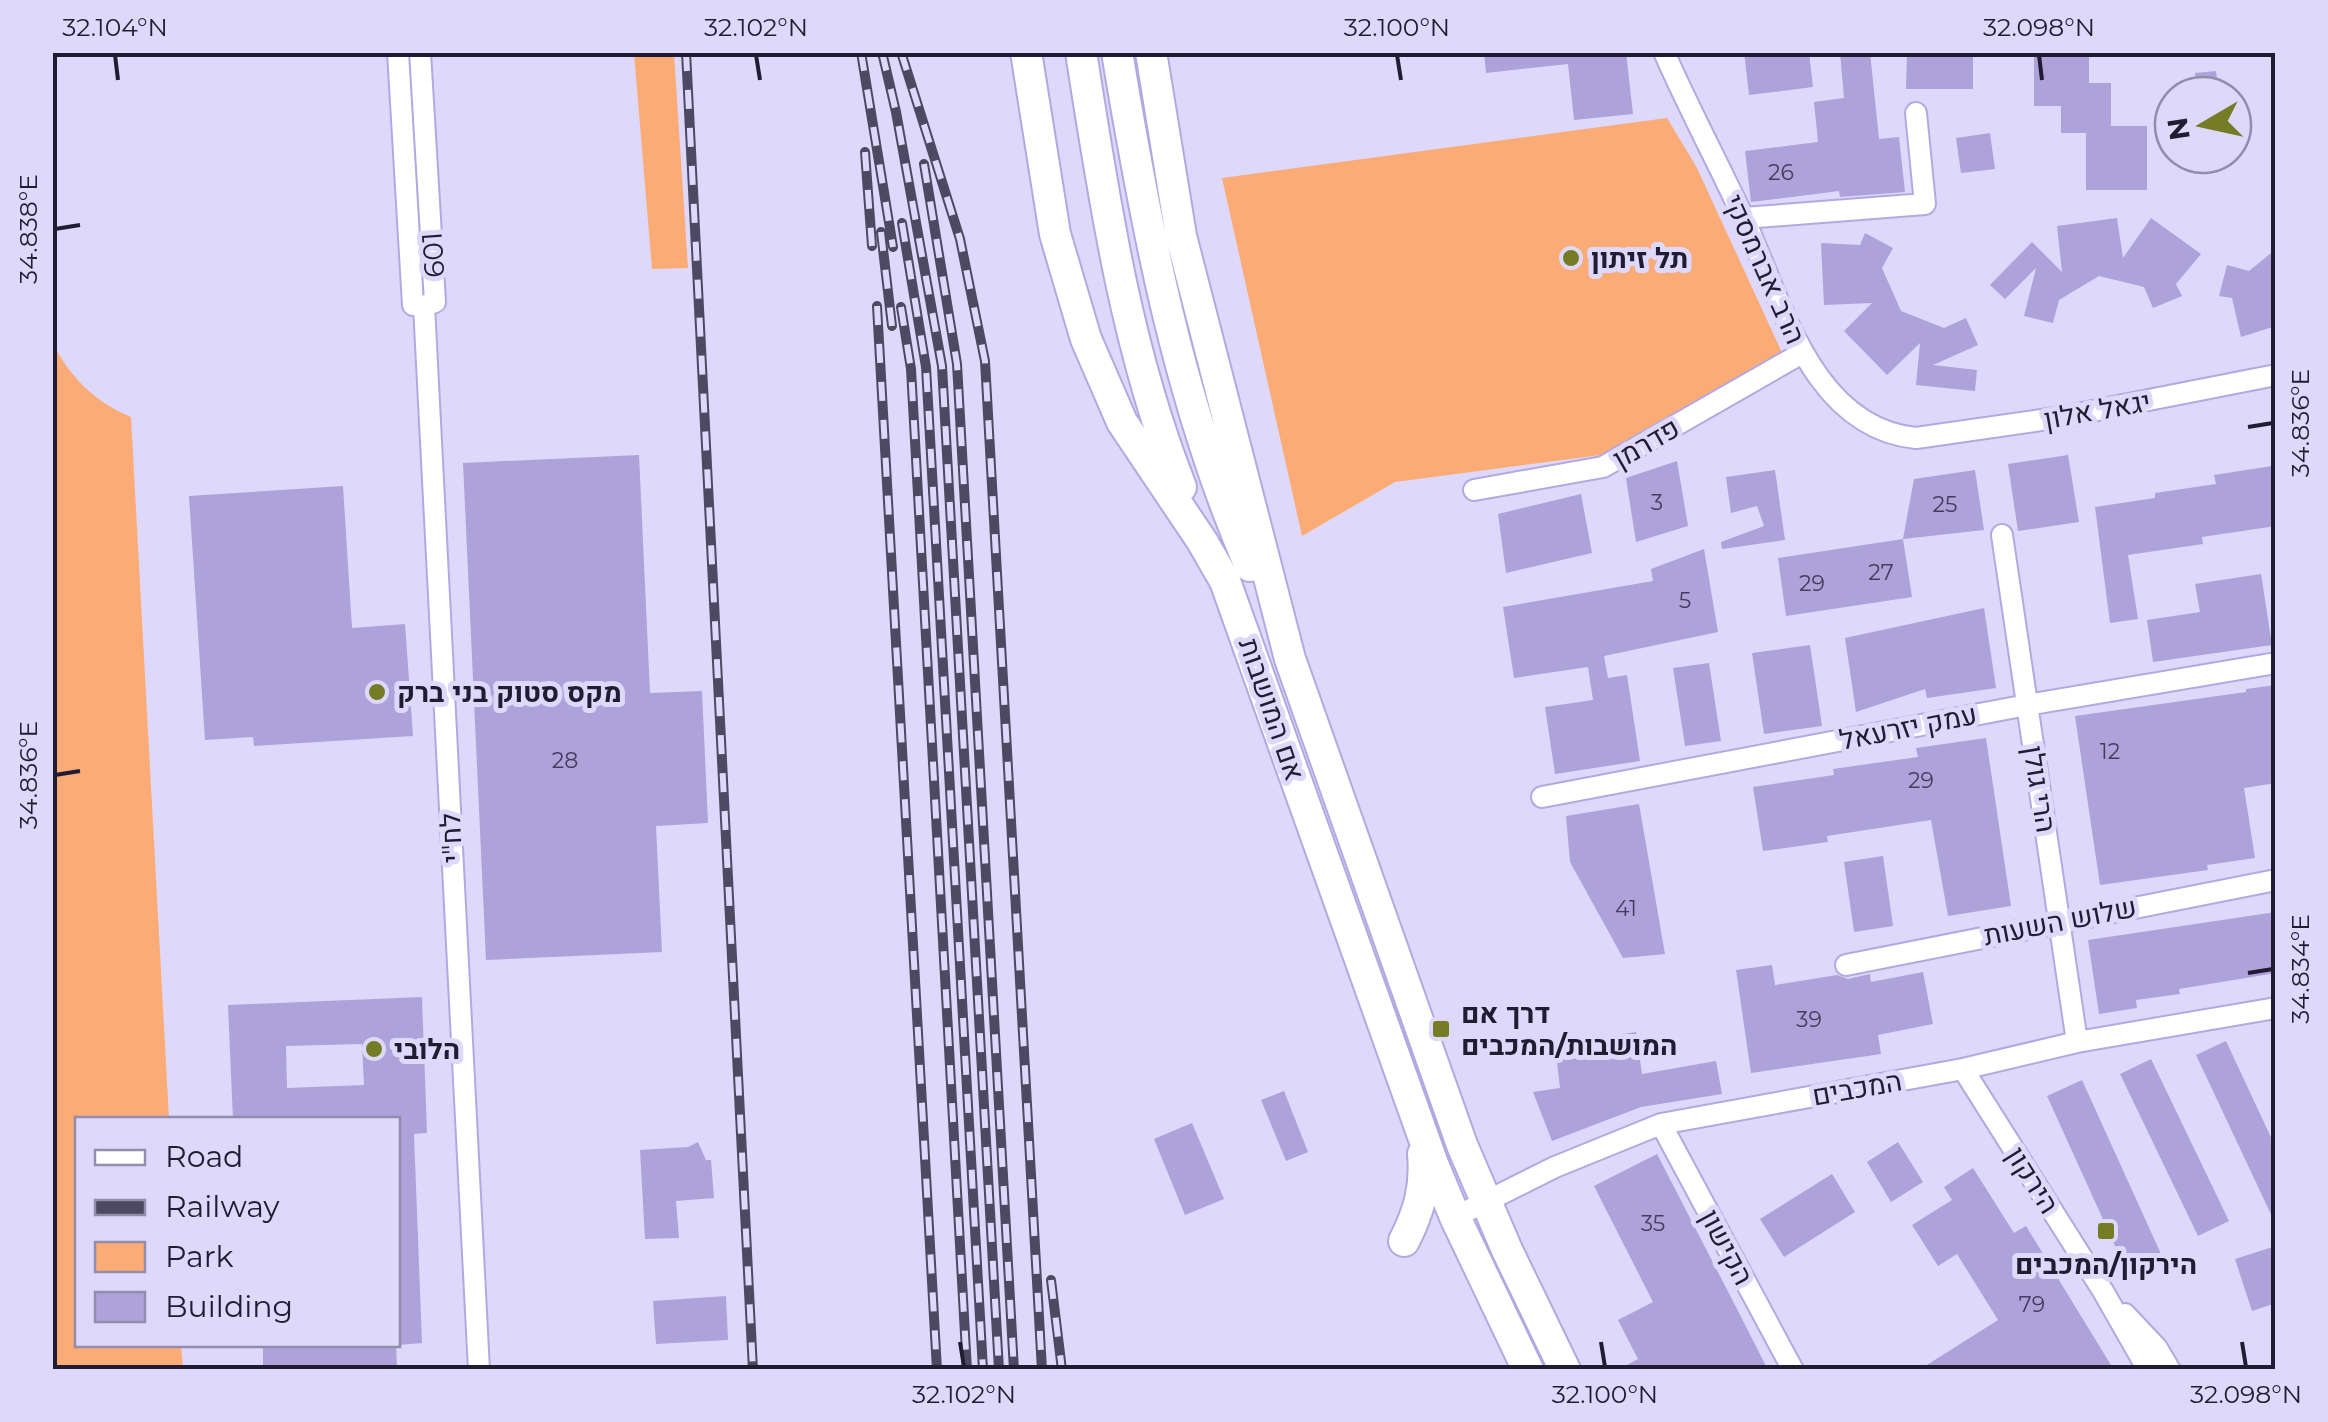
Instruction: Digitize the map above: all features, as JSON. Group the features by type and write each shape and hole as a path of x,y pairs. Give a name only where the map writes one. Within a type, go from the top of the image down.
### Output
{"main road":[{"name":"אם המושבות","path":"1026,52 1055,234 1086,338 1122,422 1202,541 1238,613 1420,1131 1454,1217 1528,1370"},
{"path":"1080,52 1121,289 1161,438 1202,541"},
{"path":"1116,52 1137,176 1169,323 1214,473 1290,660"},
{"name":"אם המושבות","path":"1152,52 1181,236 1290,660 1485,1202 1565,1370"},
{"path":"1404,1241 1423,1192 1420,1131"}],"street":[{"name":"601","path":"398,52 413,305 424,306 436,302 420,52"},
{"name":"הרב אברמסקי","path":"1664,52 1744,218 1802,354 1846,405 1867,421 1898,436 1916,438"},
{"path":"1744,218 1925,204 1916,113"},
{"name":"לח\"י","path":"424,306 479,1370"},
{"name":"פדרמן","path":"1474,490 1603,467 1802,354"},
{"name":"יגאל אלון","path":"1916,438 2062,418 2276,375"},
{"name":"הרי גולן","path":"2002,535 2077,1042"},
{"name":"עמק יזרעאל","path":"1542,797 2027,705 2276,663"},
{"name":"שלוש השעות","path":"1846,965 2276,880"},
{"name":"המכבים","path":"1454,1217 1555,1167 1661,1124 1963,1069 2077,1042 2276,1008"},
{"name":"הירקון","path":"1963,1069 2148,1370"},
{"name":"הקישון","path":"1661,1124 1793,1370"},
{"name":"הירקון","path":"2102,1291 2158,1348 2170,1370"}],"green space":[{"path":"634,53 674,53 688,268 652,269"},
{"path":"1667,118 1697,168 1784,357 1624,452 1395,482 1302,536 1222,178"},
{"path":"53,344 85,388 131,417 169,1117 75,1117 75,1347 181,1347 183,1369 53,1369"}],"building":[{"path":"1484,52 1626,52 1633,114 1574,120 1568,64 1486,73"},
{"path":"1744,52 1809,52 1813,87 1749,95"},
{"path":"1840,52 1870,52 1879,139 1899,137 1905,192 1840,197 1839,191 1751,202 1745,151 1818,142 1814,102 1844,98"},
{"path":"1907,52 1973,52 1973,89 1906,89"},
{"path":"2034,52 2089,52 2089,83 2111,83 2111,126 2147,126 2147,190 2086,190 2086,133 2061,133 2061,106 2034,106"},
{"path":"2216,71 2216,75 2195,75"},
{"path":"1990,133 1995,169 1961,173 1956,138"},
{"path":"2117,218 2123,258 2151,218 2201,254 2176,284 2182,296 2153,308 2144,287 2099,276 2059,300 2053,323 2024,316 2036,268 2005,299 1990,285 2032,242 2062,272 2057,226"},
{"path":"1865,233 1893,248 1882,268 1901,311 1944,328 1966,318 1978,345 1933,365 1977,370 1975,391 1916,385 1920,343 1887,375 1844,331 1872,303 1824,305 1821,243 1860,245"},
{"path":"2276,249 2276,326 2241,337 2232,298 2219,296 2227,265 2249,271"},
{"path":"639,455 650,693 702,691 708,823 656,826 662,952 486,960 463,463"},
{"path":"2068,455 2079,522 2018,531 2008,464"},
{"path":"1677,461 1688,526 1636,542 1626,478"},
{"path":"2272,466 2276,526 2202,537 2203,544 2128,555 2138,619 2110,623 2095,507 2216,484 2214,475"},
{"path":"1775,470 1785,540 1722,549 1721,542 1764,526 1757,506 1731,513 1726,477"},
{"path":"1975,470 1984,530 1903,539 1914,479"},
{"path":"343,486 352,628 405,624 413,736 254,746 253,737 205,740 189,496"},
{"path":"1581,494 1592,553 1506,573 1498,514"},
{"path":"1903,539 1912,597 1786,616 1778,558"},
{"path":"1704,549 1718,632 1604,656 1608,678 1627,675 1640,761 1555,774 1545,707 1593,700 1588,667 1514,678 1503,607 1653,581 1651,569"},
{"path":"2261,574 2272,645 2153,662 2147,620 2200,612 2195,584"},
{"path":"1984,608 1996,688 1927,698 1925,689 1856,712 1845,638"},
{"path":"1810,645 1822,726 1764,734 1752,653"},
{"path":"1709,663 1721,741 1685,746 1673,668"},
{"path":"2276,685 2276,783 2244,788 2255,858 2207,865 2208,870 2100,885 2075,716"},
{"path":"1986,738 2011,906 1948,916 1931,820 1827,836 1828,842 1763,851 1753,787 1834,775 1833,769 1918,757 1916,748"},
{"path":"1639,804 1665,954 1623,958 1570,862 1566,816"},
{"path":"1883,856 1893,926 1854,932 1844,862"},
{"path":"2276,912 2276,973 2179,989 2180,994 2136,1000 2137,1008 2099,1014 2088,940"},
{"path":"1772,965 1775,985 1837,975 1848,979 1870,974 1871,982 1923,972 1933,1024 1878,1035 1881,1054 1751,1073 1736,970"},
{"path":"422,997 427,1133 414,1134 422,1343 400,1345 400,1117 233,1117 228,1005","holes":["362,1044 364,1085 287,1088 286,1046"]},
{"path":"1636,1032 1642,1074 1716,1061 1722,1094 1641,1107 1552,1141 1533,1092 1560,1088 1555,1045"},
{"path":"2226,1041 2276,1148 2276,1225 2196,1055"},
{"path":"2151,1059 2229,1221 2198,1236 2120,1074"},
{"path":"2082,1080 2161,1254 2126,1270 2047,1096"},
{"path":"1284,1091 1308,1152 1286,1161 1261,1100"},
{"path":"1192,1123 1224,1199 1185,1215 1154,1139"},
{"path":"698,1142 706,1160 711,1160 714,1198 676,1201 679,1238 645,1239 640,1150 688,1147"},
{"path":"1898,1142 1923,1182 1891,1202 1867,1162"},
{"path":"1657,1154 1768,1370 1618,1370 1638,1359 1618,1320 1653,1302 1594,1186"},
{"path":"1973,1168 2014,1233 2026,1226 2114,1370 1919,1370 1998,1320 1957,1254 1938,1266 1912,1225 1952,1200 1944,1187"},
{"path":"1832,1174 1855,1212 1784,1257 1760,1219"},
{"path":"2276,1246 2276,1303 2252,1311 2235,1259"},
{"path":"726,1296 728,1340 656,1344 653,1301"},
{"path":"263,1347 396,1347 397,1370 263,1370"}],"railway":[{"path":"686,52 753,1370"},
{"path":"861,52 893,247"},
{"path":"882,52 942,366 999,1370"},
{"path":"901,52 960,239 985,361 1042,1370"},
{"path":"865,152 872,246"},
{"path":"924,164 957,364 1014,1370"},
{"path":"902,223 926,367 983,1370"},
{"path":"881,232 892,326"},
{"path":"877,306 937,1370"},
{"path":"901,307 911,369 967,1370"},
{"path":"1051,1280 1062,1370"}],"place":[{"name":"תל זיתון","path":"1571,258"},
{"name":"מקס סטוק בני ברק","path":"377,692"},
{"name":"דרך אם המושבות/המכבים","path":"1441,1029"},
{"name":"הלובי","path":"374,1049"},
{"name":"הירקון/המכבים","path":"2106,1231"}]}
